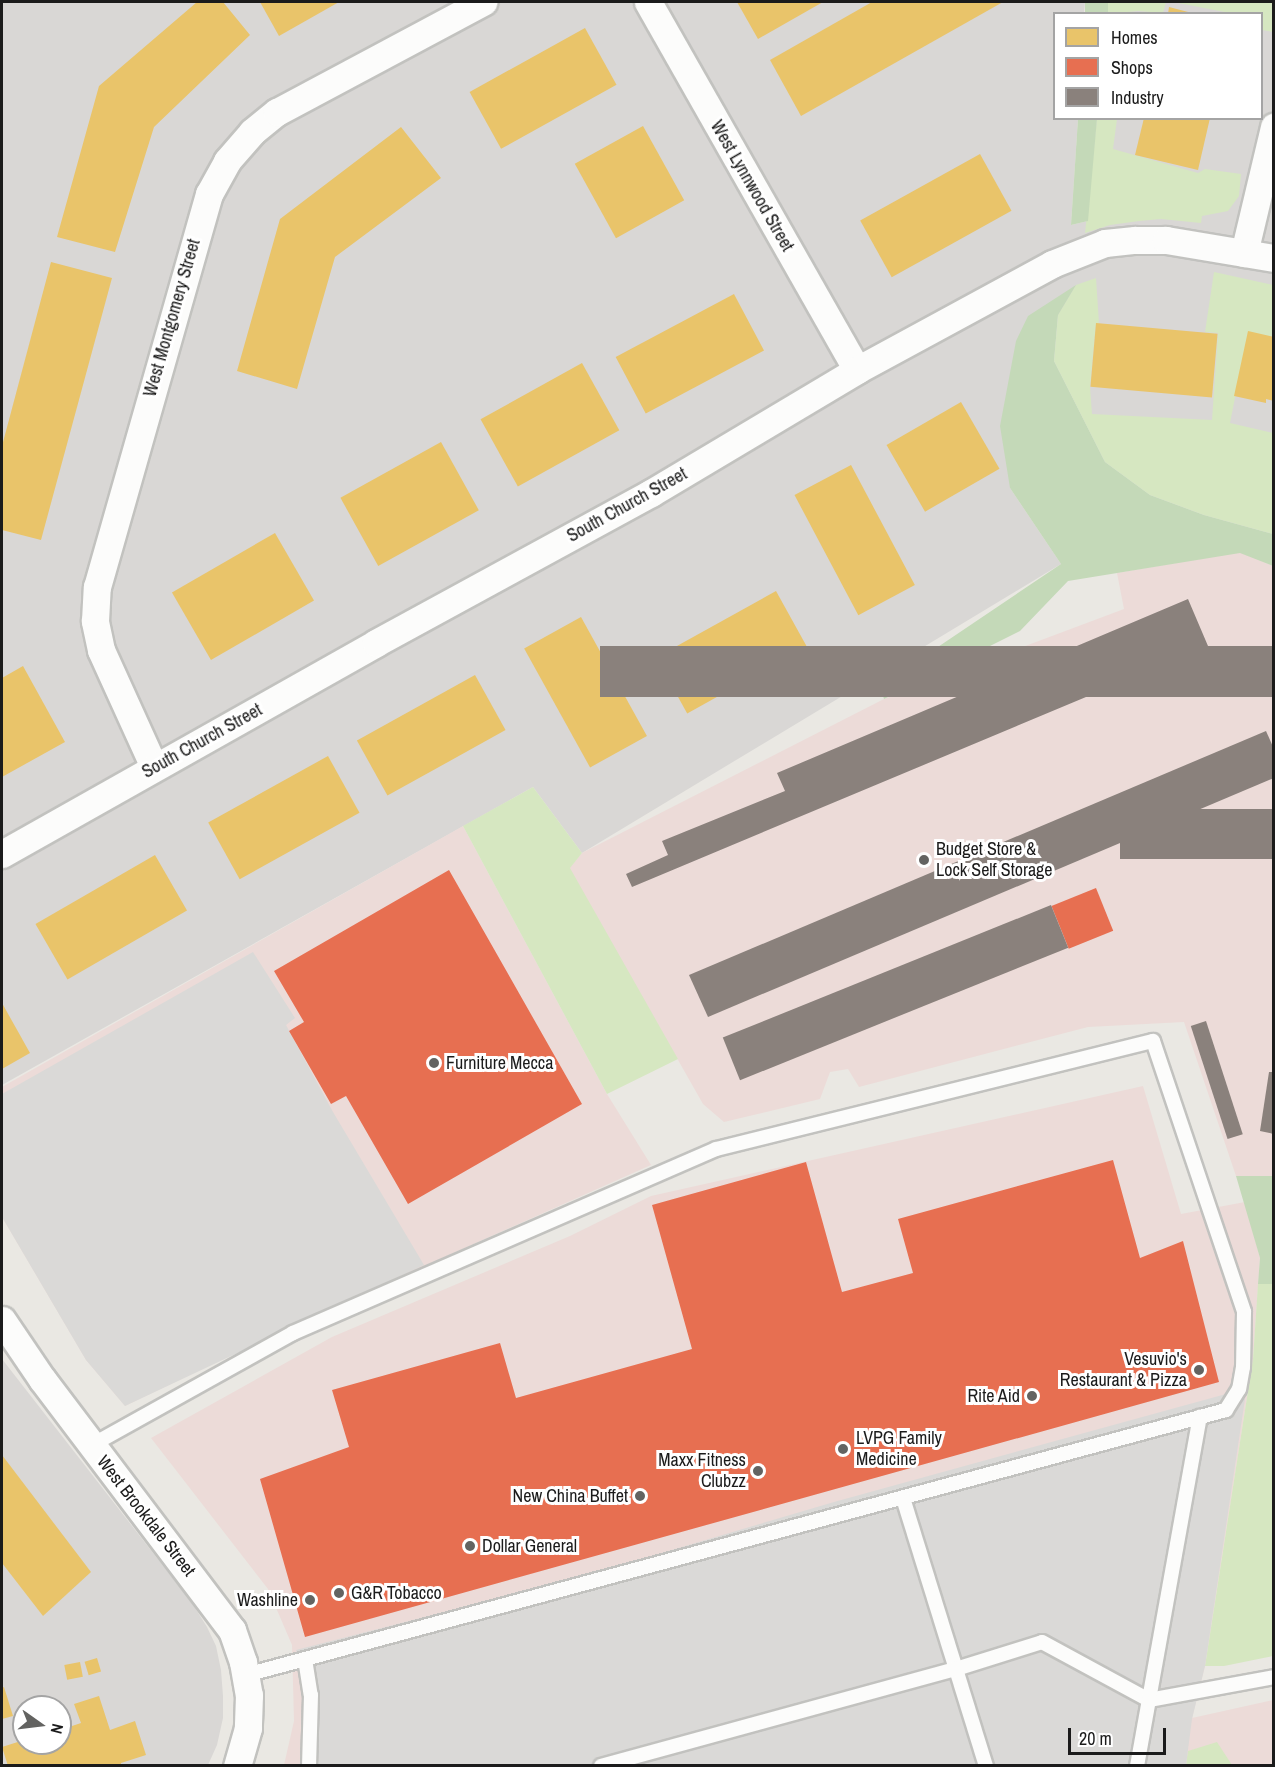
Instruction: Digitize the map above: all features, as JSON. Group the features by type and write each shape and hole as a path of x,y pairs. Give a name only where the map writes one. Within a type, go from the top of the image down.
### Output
{"street":[{"name":"West Montgomery Street","path":"154,767 101,650 95,621 96,587 209,194 227,161 252,132 278,112 483,2"},
{"name":"West Lynnwood Street","path":"648,2 857,370"},
{"path":"1244,253 1274,127"},
{"name":"South Church Street","path":"2,854 154,767 651,493 857,370 1052,264 1106,243 1166,240 1274,258"},
{"name":"West Brookdale Street","path":"2,1320 42,1379 226,1622 243,1662 249,1695 248,1728 237,1766"}],"lane":[{"path":"92,1444 293,1333 716,1149 1153,1041 1244,1312 1243,1367 1239,1389 1226,1410 246,1675"},
{"path":"1137,1766 1200,1417"},
{"path":"903,1498 986,1766"},
{"path":"601,1766 956,1669 1042,1642 1149,1700 1274,1677"},
{"path":"305,1659 311,1695 309,1766"}],"shaded area":[{"path":"2,2 1085,2 1084,12 1053,12 1053,120 1078,120 1071,225 1088,221 1097,120 1263,120 1263,12 1107,12 1108,2 1273,2 1273,534 1105,462 1058,315 1028,316 1010,488 1061,564 582,853 533,787 2,1085"},
{"name":"Budget Store & Lock Self Storage","path":"1240,552 1273,566 1273,1176 1236,1176 1184,1022 1088,1027 859,1087 848,1069 830,1072 820,1099 724,1122 703,1104 569,868 582,853 884,699 1124,609 1117,573"},
{"path":"463,826 607,1094 651,1165 303,1320 125,1406 86,1360 2,1217 2,1087"},
{"path":"253,952 295,1018 286,1025 333,1112 424,1265 125,1406 86,1360 2,1217 2,1094"},
{"path":"1143,1086 1181,1214 1245,1202 1260,1258 1253,1359 1205,1666 1192,1718 1273,1700 1273,1765 284,1765 294,1721 292,1645 268,1589 151,1438 332,1337 570,1236 651,1196"},
{"path":"2,1359 192,1603 207,1627 216,1646 223,1696 223,1718 217,1745 208,1765 2,1765"},
{"path":"1226,1394 1245,1399 1205,1666 1192,1719 1186,1765 314,1765 310,1754 319,1750 296,1650 584,1576 834,1502"}],"green space":[{"path":"1085,2 1108,2 1108,12 1085,12"},
{"path":"1108,2 1166,2 1163,12 1107,12"},
{"path":"1173,2 1273,2 1273,32 1263,30 1263,12 1225,12"},
{"path":"1078,120 1097,120 1088,221 1071,225"},
{"path":"1097,120 1117,120 1113,149 1198,173 1205,169 1241,174 1239,196 1228,211 1202,216 1201,223 1161,219 1110,225 1085,233"},
{"path":"1214,272 1273,285 1273,337 1248,332 1230,423 1273,433 1273,534 1204,515 1150,495 1105,462 1054,361 1058,315 1076,285 1096,278 1099,323 1096,323 1090,387 1092,414 1212,420 1218,333 1205,332"},
{"path":"1076,285 1058,315 1054,361 1105,462 1150,495 1204,515 1273,534 1273,566 1240,553 1068,581 1020,631 884,699 880,686 1061,564 1010,488 1000,426 1016,341 1028,316"},
{"path":"533,787 582,853 570,868 678,1059 607,1094 463,826"},
{"path":"1236,1176 1273,1176 1273,1284 1258,1284 1260,1258"},
{"path":"1258,1284 1273,1284 1273,1656 1224,1666 1205,1666 1253,1359"},
{"path":"1217,1742 1232,1765 1186,1765 1188,1751"}],"building: Homes":[{"path":"197,2 223,2 250,35 154,127 115,252 57,237 99,86"},
{"path":"260,2 339,2 279,36"},
{"path":"737,2 823,2 758,39"},
{"path":"872,2 1003,2 801,116 770,60"},
{"path":"1169,7 1188,12 1168,12"},
{"path":"585,28 617,85 501,149 470,92"},
{"path":"1144,120 1210,120 1198,170 1135,155"},
{"path":"643,126 684,200 616,238 575,164"},
{"path":"401,127 441,178 335,257 297,389 237,371 280,219"},
{"path":"980,154 1012,211 892,277 860,220"},
{"path":"51,262 112,278 41,540 2,530 2,446"},
{"path":"734,294 764,351 646,413 616,357"},
{"path":"1096,323 1218,334 1212,397 1090,387"},
{"path":"1248,331 1274,337 1274,401 1266,399 1266,403 1234,396"},
{"path":"582,363 619,430 518,487 481,419"},
{"path":"961,402 1000,469 925,512 887,445"},
{"path":"441,442 479,510 378,566 340,498"},
{"path":"851,465 915,585 858,615 794,495"},
{"path":"275,533 314,601 211,660 172,592"},
{"path":"776,591 807,647 687,713 656,657"},
{"path":"581,617 647,736 590,767 524,649"},
{"path":"23,666 65,742 2,777 2,678"},
{"path":"475,675 506,730 387,796 357,740"},
{"path":"328,756 360,813 240,879 208,822"},
{"path":"155,855 187,910 67,979 35,924"},
{"path":"2,1003 30,1053 2,1069"},
{"path":"2,1455 91,1572 43,1616 2,1563"},
{"path":"97,1658 101,1671 89,1675 85,1662"},
{"path":"80,1662 83,1677 67,1680 64,1665"},
{"path":"4,1687 12,1716 2,1719 2,1688"},
{"path":"99,1696 110,1730 135,1721 146,1755 121,1763 121,1766 8,1766 2,1747 12,1744 12,1755 72,1755 72,1726 81,1723 74,1704"}],"building: Shops":[{"name":"Furniture Mecca","path":"449,870 582,1104 408,1204 346,1096 331,1104 289,1031 304,1022 274,971"},
{"name":"Budget Store & Lock Self Storage","path":"1096,888 1113,931 1069,949 1051,906"},
{"path":"1113,1160 1140,1258 1183,1241 1219,1382 305,1637 260,1479 349,1447 332,1390 500,1343 516,1398 692,1349 652,1205 806,1162 842,1292 913,1273 898,1219"}],"building: Industry":[{"path":"1188,599 1208,646 632,887 626,874 668,855 662,841 785,791 777,773"},
{"path":"600,646 1274,646 1274,697 600,697"},
{"path":"1266,731 1274,749 1274,778 708,1017 689,975"},
{"path":"1120,809 1274,809 1274,859 1120,859"},
{"path":"1051,905 1068,948 740,1080 723,1038"},
{"path":"1206,1021 1243,1134 1228,1139 1191,1026"},
{"path":"1269,1072 1274,1072 1274,1134 1260,1131"}],"place":[{"name":"Budget Store & Lock Self Storage","path":"924,860"},
{"name":"Furniture Mecca","path":"434,1063"},
{"name":"Vesuvio's Restaurant & Pizza","path":"1199,1370"},
{"name":"Rite Aid","path":"1032,1396"},
{"name":"LVPG Family Medicine","path":"843,1449"},
{"name":"Maxx Fitness Clubzz","path":"758,1471"},
{"name":"New China Buffet","path":"640,1496"},
{"name":"Dollar General","path":"470,1546"},
{"name":"G&R Tobacco","path":"339,1593"},
{"name":"Washline","path":"310,1600"}]}
